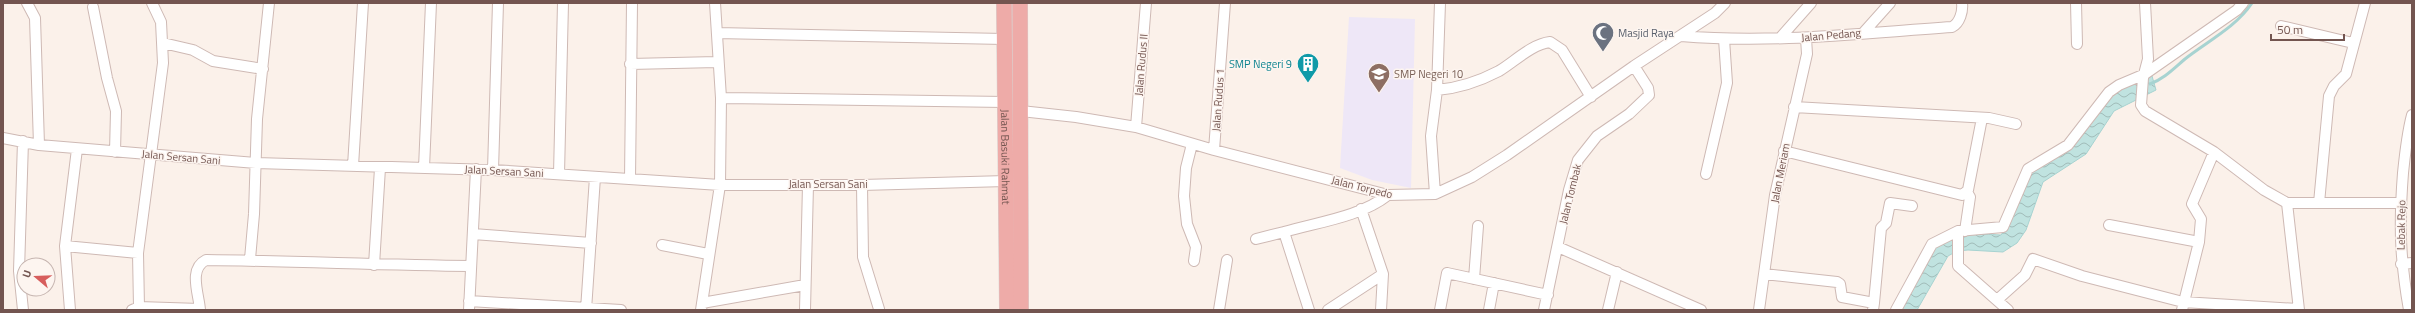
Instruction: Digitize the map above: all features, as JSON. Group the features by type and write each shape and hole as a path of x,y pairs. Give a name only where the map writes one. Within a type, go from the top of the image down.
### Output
{"highway":[{"name":"Jalan Basuki Rahmat","path":"1004,3 1007,310"},
{"name":"Jalan Basuki Rahmat","path":"1020,3 1021,310"}],"street":[{"path":"27,3 35,18 39,145"},
{"path":"152,3 161,22 163,43 162,69 138,253 135,308 200,310 196,272 206,260 250,259 374,265 471,266"},
{"path":"250,259 257,119 269,3"},
{"path":"353,166 363,3"},
{"path":"424,168 431,3"},
{"path":"493,170 498,3"},
{"path":"559,174 563,3"},
{"path":"630,179 630,64 632,3"},
{"path":"716,3 717,62 721,98 720,185 701,306 805,285"},
{"name":"Jalan Rudus II","path":"1136,127 1146,3"},
{"name":"Jalan Rudus 1","path":"1214,150 1225,3"},
{"path":"1435,194 1431,136 1437,90 1440,3"},
{"name":"Jalan Torpedo","path":"1021,111 1076,117 1136,127 1214,150 1388,195 1435,194 1472,177 1634,66 1715,13 1725,3"},
{"path":"1780,38 1812,3"},
{"path":"1864,32 1890,3"},
{"name":"Jalan Pedang","path":"1681,36 1724,39 1806,38 1864,32 1952,27 1956,25 1960,17 1962,3"},
{"path":"2076,3 2077,44"},
{"path":"2145,3 2148,59 2144,76 2141,106 2148,113 2214,152 2264,190 2287,204 2401,203"},
{"path":"1896,310 1932,244 1960,232 2001,228 2005,225 2028,169 2068,145 2109,92 2119,85 2144,76 2237,10 2243,3"},
{"path":"2320,203 2329,96 2334,86 2345,77 2365,3"},
{"path":"93,7 116,111 115,152"},
{"path":"2281,26 2353,43"},
{"path":"717,33 1004,40"},
{"name":"Jalan Meriam","path":"1759,310 1775,195 1807,54 1806,38"},
{"path":"1706,174 1727,83 1724,39"},
{"path":"1437,90 1476,82 1499,71 1537,46 1550,42 1562,50 1591,96"},
{"path":"163,43 192,50 213,61 263,68"},
{"path":"630,64 717,62"},
{"name":"Jalan Tombak","path":"1544,310 1574,170 1582,151 1596,136 1629,114 1649,95 1648,88 1634,66"},
{"path":"721,98 1005,102"},
{"path":"1794,107 1982,118 2016,124"},
{"name":"Lebak Rejo","path":"2409,310 2401,264 2401,203 2409,153 2407,132 2412,115"},
{"path":"1982,118 1967,192 1970,198 1960,232 1958,266 2008,310"},
{"name":"Jalan Sersan Sani","path":"3,138 39,145 77,149 256,163 380,168 476,169 720,185 862,185 1006,181"},
{"path":"22,310 19,272 23,141"},
{"path":"1192,144 1186,168 1184,196 1187,223 1196,247 1194,261"},
{"path":"77,149 65,246 70,310 79,310"},
{"path":"1784,151 1962,195 1967,192"},
{"path":"2182,306 2199,242 2201,219 2192,204 2214,152"},
{"path":"374,265 380,168"},
{"path":"476,169 469,305 621,310"},
{"path":"587,308 595,177"},
{"path":"805,310 808,185"},
{"path":"862,185 863,257 879,309"},
{"path":"1256,239 1361,210 1379,202 1388,195"},
{"path":"1764,274 1837,282 1840,284 1842,297 1873,307 1880,228 1886,223 1890,204 1912,206"},
{"path":"1997,300 2025,276 2033,259 2082,276 2182,306 2298,309 2287,204"},
{"path":"1361,210 1383,274 1381,310"},
{"path":"1474,279 1478,226"},
{"path":"2109,226 2199,242"},
{"path":"1284,232 1309,310"},
{"path":"473,234 591,243"},
{"path":"662,245 708,254"},
{"path":"65,246 138,253"},
{"path":"1558,247 1701,310"},
{"path":"1219,309 1227,260"},
{"path":"2401,264 2412,263"},
{"path":"1608,310 1617,272"},
{"path":"1440,310 1447,273 1548,295"},
{"path":"1328,310 1383,274"},
{"path":"1489,310 1494,283"}],"shaded area":[{"name":"SMP Negeri 10","path":"1349,17 1415,19 1411,188 1372,180 1340,168"}],"water":[{"path":"2152,76 2156,90 2114,111 2086,154 2043,182 2026,230 2017,243 2003,252 1968,250 1957,251 1948,256 1917,310 1899,310 1921,265 1934,245 1949,238 1958,236 1975,234 2001,235 2009,223 2034,166 2055,158 2109,95 2134,82"}],"waterway":[{"path":"2150,84 2165,76 2185,59 2230,27 2252,3"}],"place":[{"name":"Masjid Raya","path":"1603,52"},
{"name":"SMP Negeri 9","path":"1308,84"},
{"name":"SMP Negeri 10","path":"1379,94"}]}
